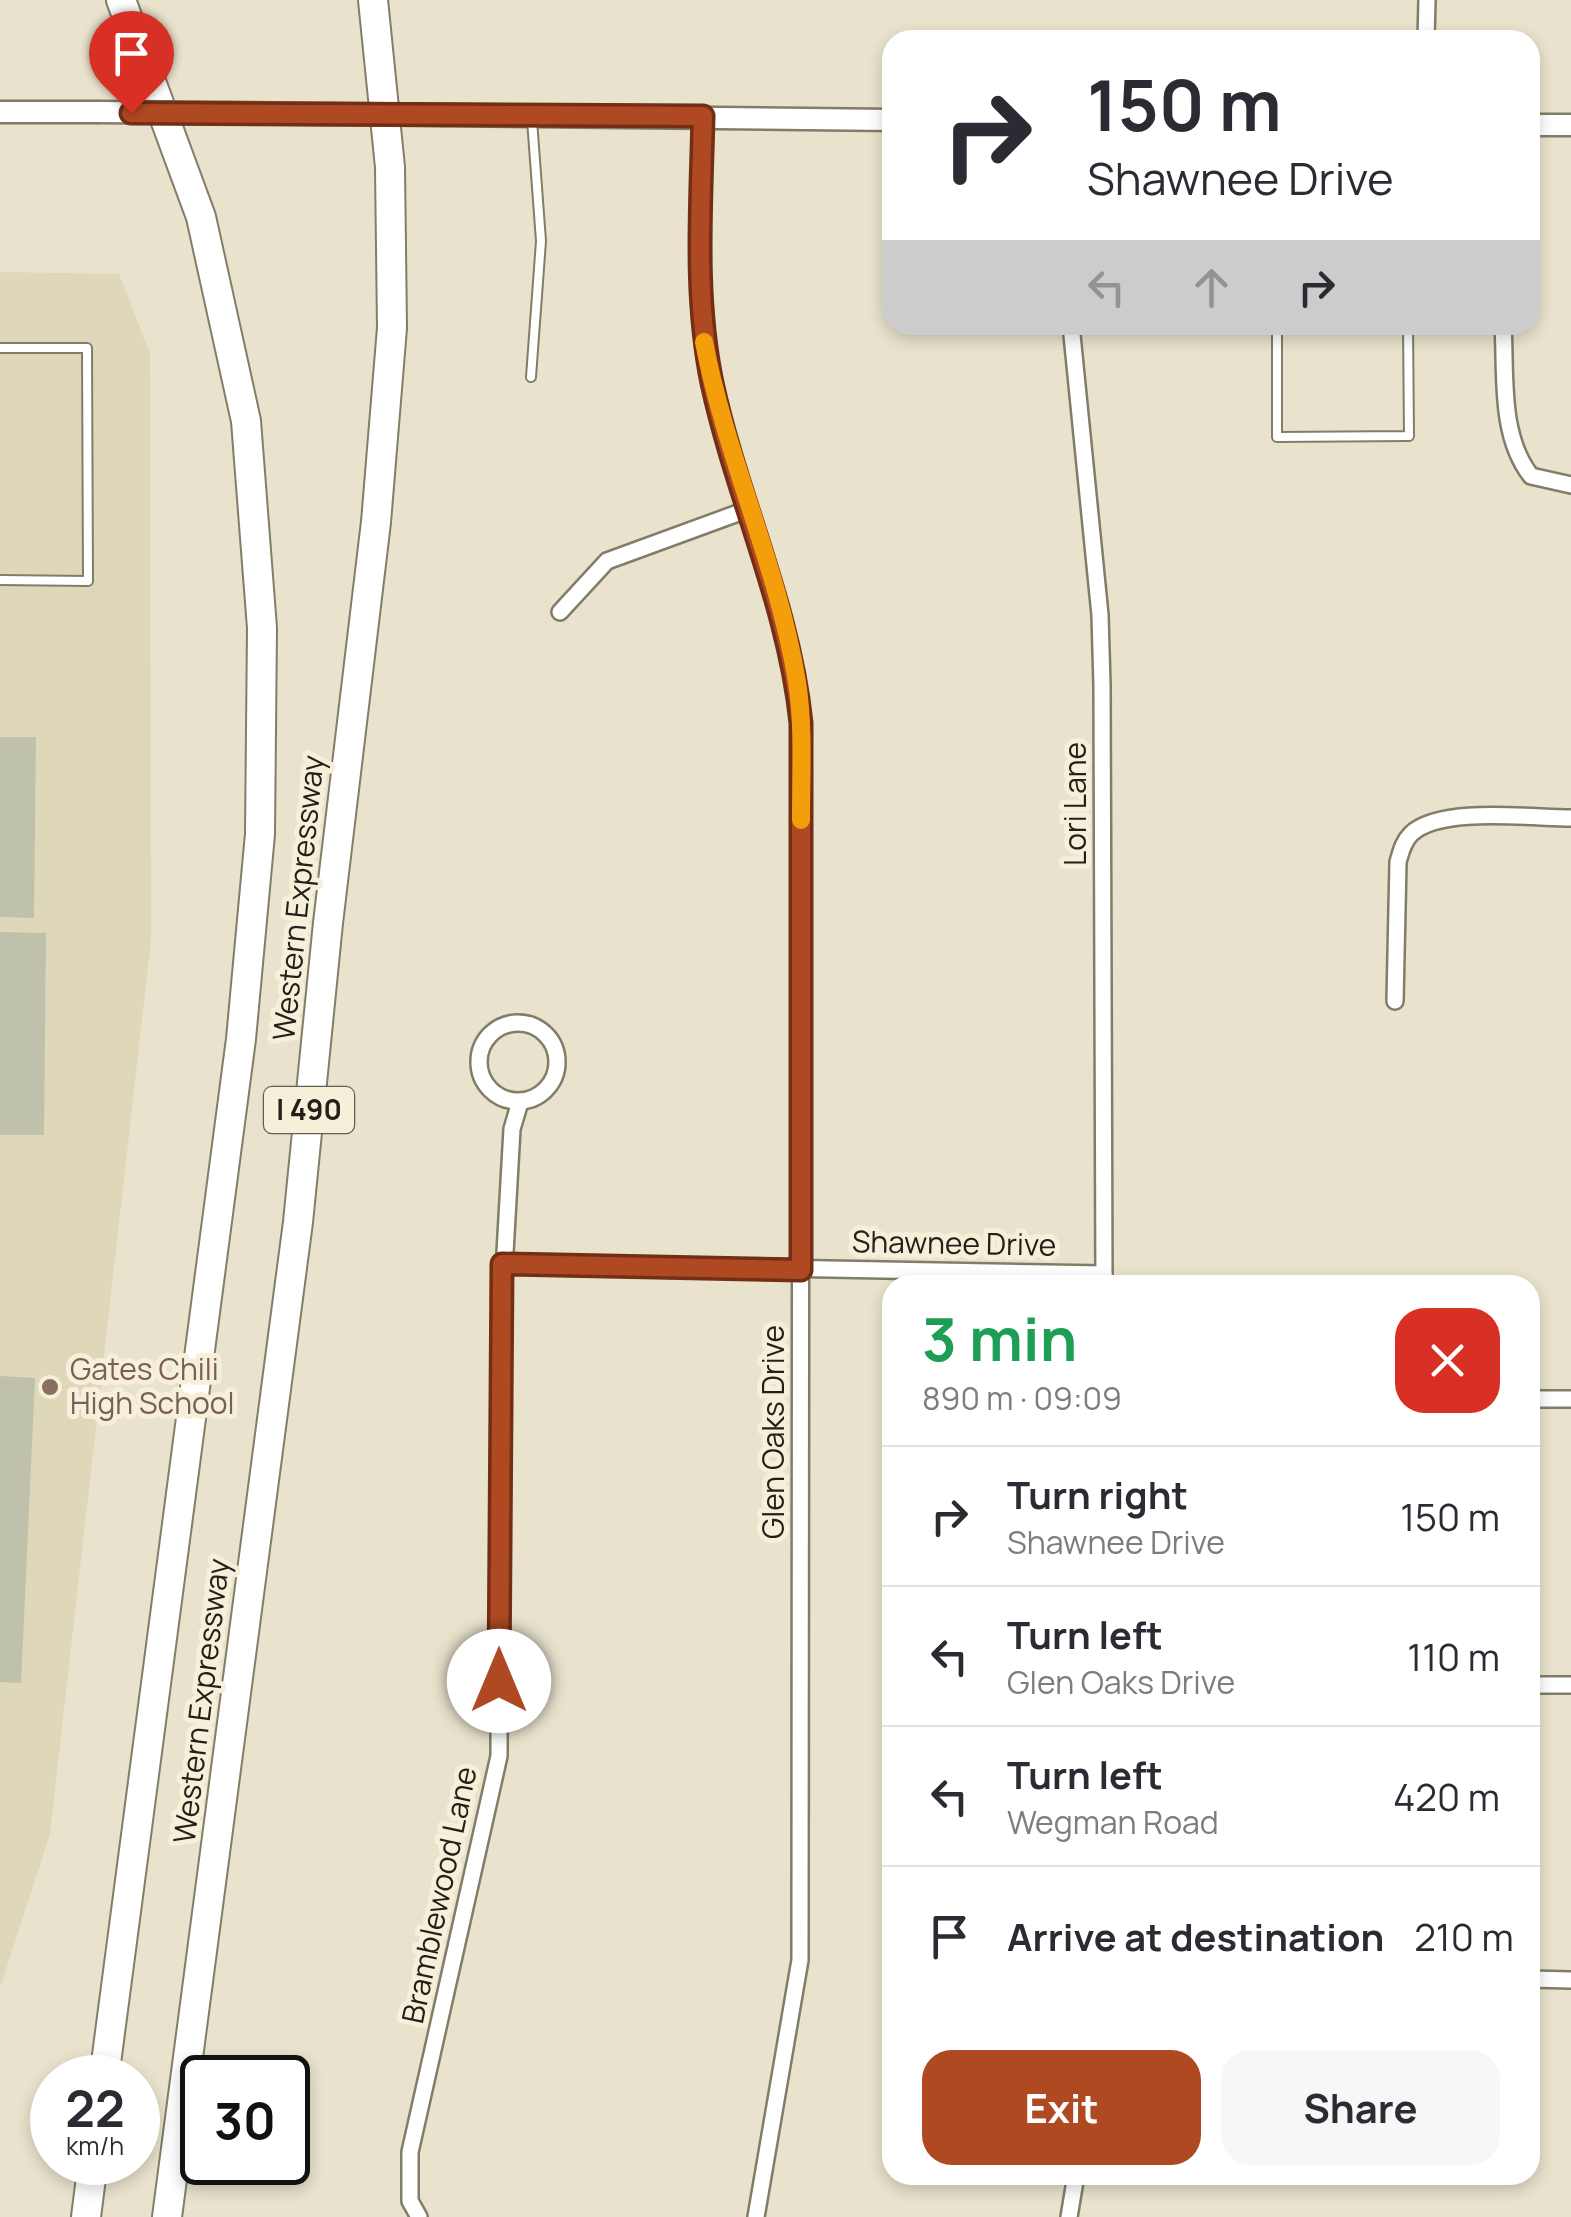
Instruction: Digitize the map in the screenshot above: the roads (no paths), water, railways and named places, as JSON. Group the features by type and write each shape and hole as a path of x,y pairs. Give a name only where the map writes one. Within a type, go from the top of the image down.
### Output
{"highway":[{"name":"Western Expressway","path":"167,2217 298,1222 328,923 376,522 392,328 390,167 373,0"},
{"name":"Western Expressway","path":"107,2055 241,1039 260,815 262,628 246,421 201,217 125,5"},
{"path":"86,2217 91,2185"}],"street":[{"path":"1426,30 1427,0"},
{"path":"0,112 882,120"},
{"name":"Glen Oaks Drive","path":"703,116 700,290 704,342 788,641 801,723 800,1960 756,2217"},
{"path":"1540,125 1571,125"},
{"name":"Lori Lane","path":"1072,335 1100,615 1104,1275"},
{"path":"1504,335 1510,438 1518,460 1530,476 1571,486"},
{"path":"560,612 607,561 749,509"},
{"path":"1395,1001 1398,862 1403,844 1412,832 1430,822 1459,817 1571,818"},
{"path":"510,1022 540,1028 556,1050 558,1064 552,1083 534,1098 520,1102 500,1098 489,1089 480,1074 478,1060 489,1035 510,1022"},
{"name":"Bramblewood Lane","path":"419,2217 410,2201 410,2152 499,1756 502,1264 512,1129 520,1102"},
{"name":"Shawnee Drive","path":"502,1264 969,1275"},
{"path":"1540,1399 1571,1400"},
{"path":"1540,1685 1571,1685"},
{"path":"1540,1979 1571,1980"},
{"path":"1069,2217 1074,2185"}],"lane":[{"path":"531,377 541,241 532,115"},
{"path":"1278,335 1277,437 1409,436 1408,335"},
{"path":"0,348 87,348 88,581 0,580"}],"place":[{"name":"Gates Chili High School","path":"50,1387"}]}
